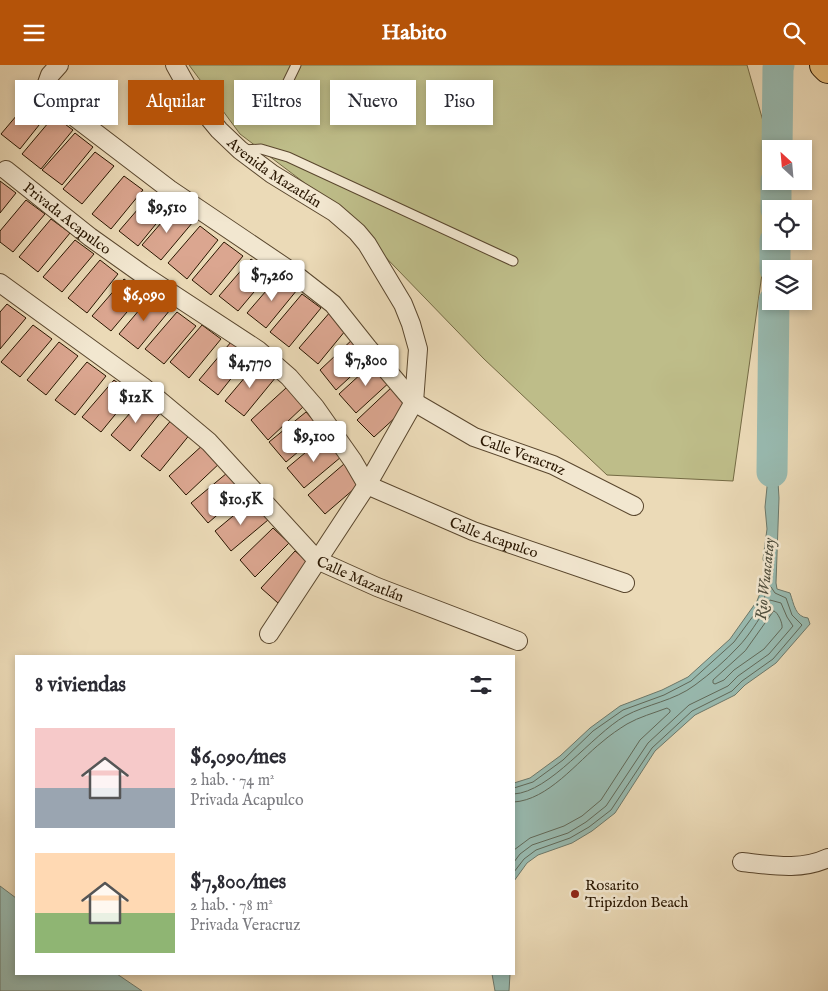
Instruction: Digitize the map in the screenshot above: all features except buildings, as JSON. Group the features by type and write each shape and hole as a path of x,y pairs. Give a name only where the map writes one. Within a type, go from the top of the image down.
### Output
{"main road":[{"path":"824,65 828,69"}],"street":[{"name":"Calle Veracruz","path":"59,65 46,81 49,95 59,105 169,189 292,272 333,304 368,349 414,402 474,437 554,465 634,506"},
{"name":"Avenida Mazatlán","path":"175,65 195,101 219,131 240,151 272,174 334,213 367,244 403,304 415,336 418,349 414,402"},
{"name":"Privada Acapulco","path":"6,170 90,237 142,275 258,350 289,377 315,407 353,461 367,485"},
{"name":"Calle Mazatlán","path":"0,283 142,386 209,442 317,560 377,587 518,641"},
{"path":"269,634 367,485 414,402"},
{"name":"Calle Acapulco","path":"367,485 473,531 625,583"},
{"path":"742,861 788,867 819,863 828,858"}],"lane":[{"path":"289,80 296,65"},
{"path":"240,151 261,149 288,157 513,261"}],"shaded area":[{"path":"189,65 747,65 768,140 762,140 762,190 774,190 772,200 762,200 762,250 765,250 764,260 762,260 762,274 733,481 607,475 484,359 339,209 240,134 224,112 224,80 200,80"}],"water":[{"path":"773,427 779,498 777,589 790,593 798,613 808,618 810,624 776,663 745,685 735,695 695,715 655,751 615,813 592,831 572,843 538,855 527,863 515,880 515,783 530,778 560,756 590,728 620,706 662,690 688,677 730,639 757,601 767,575 763,559 767,529 765,507"},
{"path":"0,886 15,897 15,975 118,975 142,991 0,991"},
{"path":"492,975 510,975 509,991 495,991"}],"waterway":[{"name":"Rio Wuacatay","path":"777,140 779,65"},
{"name":"Rio Wuacatay","path":"776,190 776,200"},
{"name":"Rio Wuacatay","path":"775,250 775,260"},
{"name":"Rio Wuacatay","path":"772,472 774,310"}],"place":[{"name":"Rosarito Tripizdon Beach","path":"575,894"}]}
